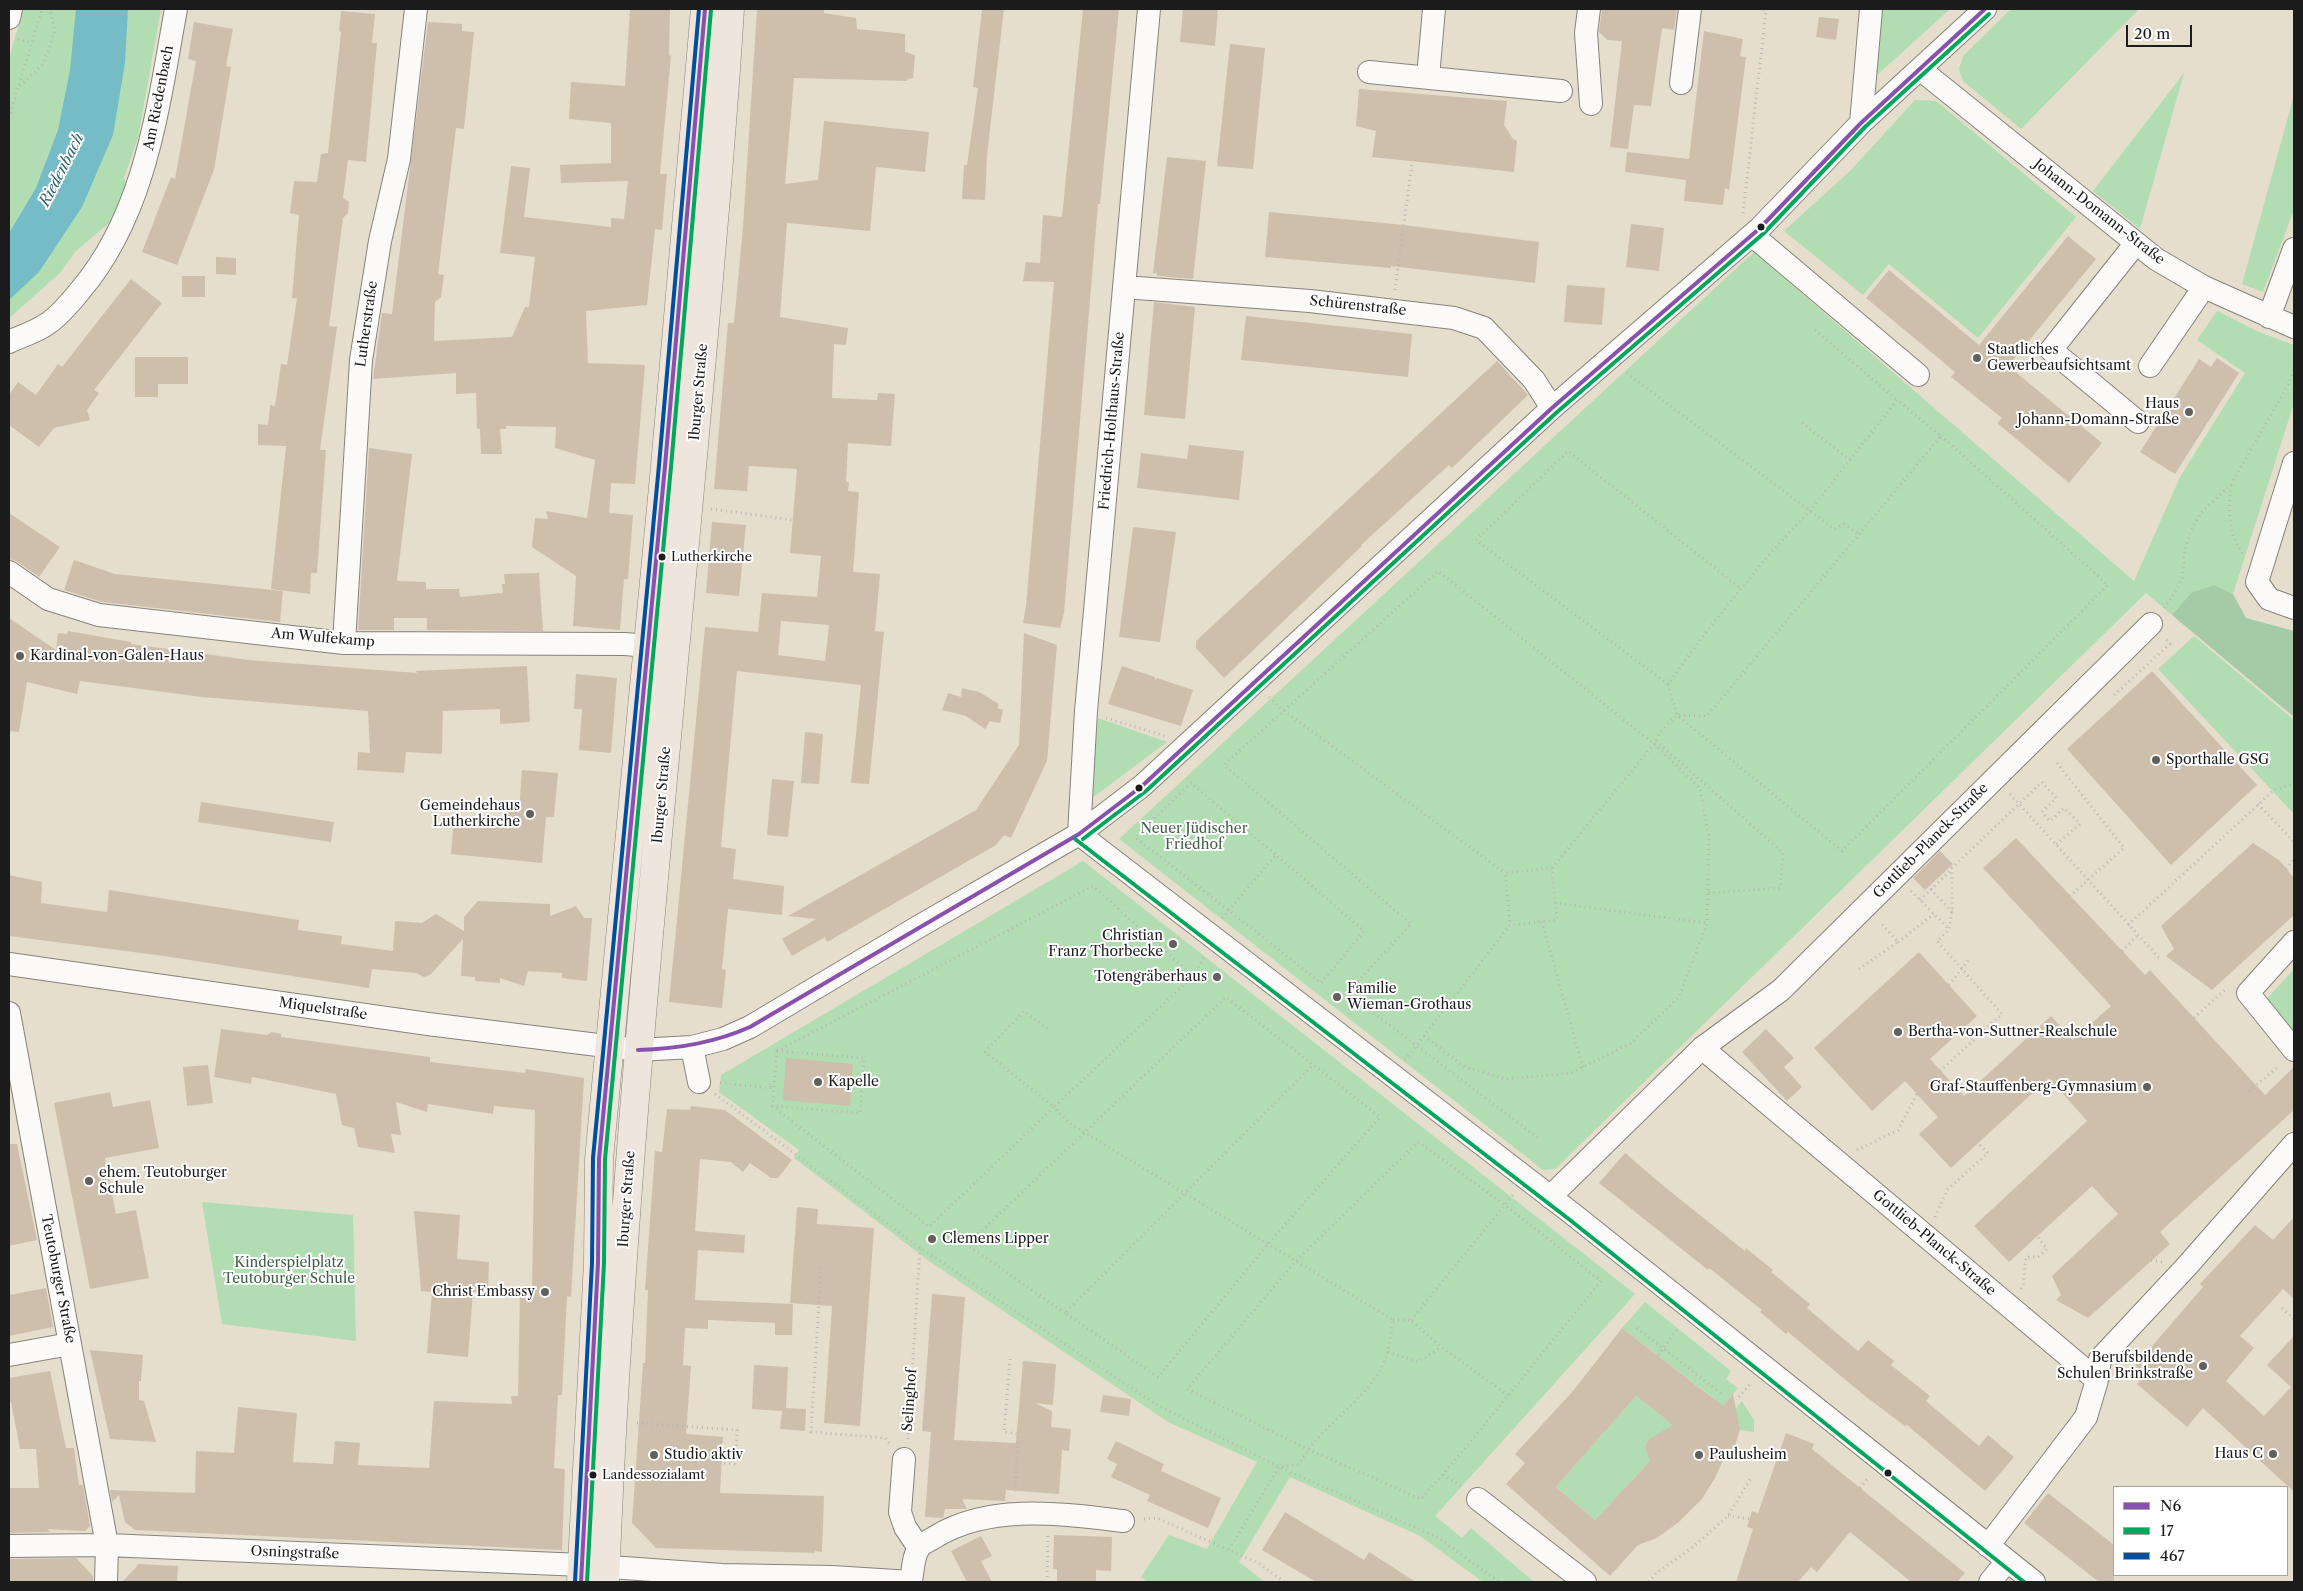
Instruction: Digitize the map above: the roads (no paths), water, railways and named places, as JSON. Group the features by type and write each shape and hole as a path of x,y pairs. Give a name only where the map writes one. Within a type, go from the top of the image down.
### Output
{"main road":[{"name":"Iburger Straße","path":"593,1574 599,1159 648,646 705,9"},
{"name":"Iburger Straße","path":"593,1574 612,1422 638,1050 712,239 730,9"}],"street":[{"path":"9,18 11,9"},
{"name":"Am Riedenbach","path":"9,342 47,324 94,274 111,245 135,192 152,141 176,9"},
{"name":"Lutherstraße","path":"344,643 366,410 361,360 380,241 399,159 416,9"},
{"name":"Friedrich-Holthaus-Straße","path":"1080,834 1086,712 1149,9"},
{"path":"1428,77 1434,9"},
{"path":"1589,9 1586,33 1591,104"},
{"path":"1681,83 1690,9"},
{"path":"1861,123 1871,9"},
{"name":"Miquelstraße","path":"9,964 638,1050 692,1047 723,1039 750,1028 912,930 1080,834 1142,786 1607,358 1746,240 1861,123 1921,70 1985,9"},
{"name":"Johann-Domann-Straße","path":"1921,70 2156,259 2204,287 2294,327"},
{"path":"1370,72 1561,91"},
{"path":"1746,240 1918,375"},
{"path":"2136,244 2051,350 2138,422"},
{"path":"2269,317 2294,249"},
{"name":"Schürenstraße","path":"1124,287 1310,301 1454,318 1484,328 1534,380 1552,408"},
{"path":"2150,366 2204,287"},
{"path":"2294,464 2257,582 2269,599 2294,608"},
{"name":"Am Wulfekamp","path":"9,572 48,599 99,615 344,643 624,644 648,646"},
{"name":"Gottlieb-Planck-Straße","path":"1550,1197 1702,1048 1781,990 2152,624"},
{"path":"1080,834 1550,1197 2034,1582"},
{"path":"2290,1055 2248,994 2294,942"},
{"name":"Teutoburger Straße","path":"9,1013 107,1545 106,1582"},
{"path":"692,1047 704,1082"},
{"name":"Gottlieb-Planck-Straße","path":"1702,1048 2097,1380"},
{"path":"1988,1546 2086,1417 2097,1380 2100,1359 2187,1266 2294,1144"},
{"path":"9,1355 70,1344"},
{"path":"904,1459 900,1512 905,1527 919,1548"},
{"path":"1469,1492 1585,1582"},
{"path":"911,1582 919,1548 950,1528 1001,1515 1048,1515 1123,1521"},
{"name":"Osningstraße","path":"9,1546 107,1545 593,1574 767,1580 832,1577 911,1582"},
{"path":"1990,1582 2008,1561"}],"water":[{"name":"Riedenbach","path":"76,9 128,9 125,63 113,135 82,207 39,272 9,300 9,233 36,188 58,130 70,70"}],"place":[{"name":"Staatliches Gewerbeaufsichtsamt","path":"1977,358"},
{"name":"Haus Johann-Domann-Straße","path":"2189,412"},
{"name":"Lutherkirche","path":"662,557"},
{"name":"Kardinal-von-Galen-Haus","path":"20,656"},
{"name":"Sporthalle GSG","path":"2156,760"},
{"name":"Gemeindehaus Lutherkirche","path":"530,814"},
{"name":"Christian Franz Thorbecke","path":"1173,944"},
{"name":"Totengräberhaus","path":"1217,977"},
{"name":"Familie Wieman-Grothaus","path":"1337,997"},
{"name":"Bertha-von-Suttner-Realschule","path":"1898,1032"},
{"name":"Kapelle","path":"818,1082"},
{"name":"Graf-Stauffenberg-Gymnasium","path":"2147,1087"},
{"name":"ehem. Teutoburger Schule","path":"89,1181"},
{"name":"Clemens Lipper","path":"932,1239"},
{"name":"Christ Embassy","path":"545,1292"},
{"name":"Berufsbildende Schulen Brinkstraße","path":"2203,1366"},
{"name":"Haus C","path":"2273,1454"},
{"name":"Studio aktiv","path":"654,1455"},
{"name":"Paulusheim","path":"1699,1455"},
{"name":"Landessozialamt","path":"593,1475"}],"park label":[{"name":"Neuer Jüdischer Friedhof","path":"1194,838"},
{"name":"Kinderspielplatz Teutoburger Schule","path":"289,1272"}]}
